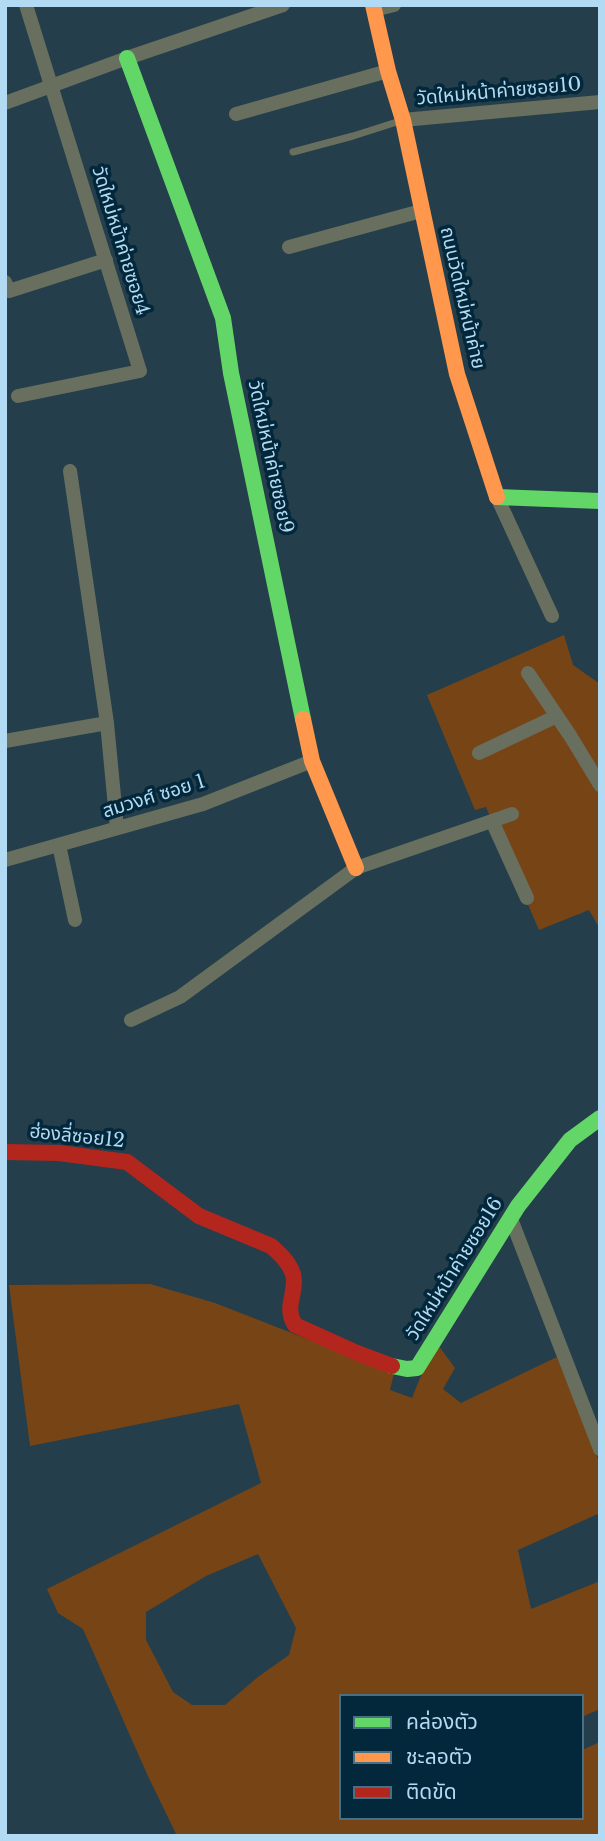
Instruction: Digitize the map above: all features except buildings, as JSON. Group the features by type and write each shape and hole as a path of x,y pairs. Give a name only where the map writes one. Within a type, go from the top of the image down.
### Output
{"street":[{"name":"วัดใหม่หน้าค่ายซอย4","path":"18,396 140,371 26,5"},
{"path":"5,103 284,5"},
{"path":"373,8 394,5"},
{"name":"ถนนวัดใหม่หน้าค่าย","path":"373,8 402,120 457,374 497,497"},
{"name":"วัดใหม่หน้าค่ายซอย9","path":"127,58 223,318 234,386 312,761 356,868"},
{"path":"236,114 388,71"},
{"name":"วัดใหม่หน้าค่ายซอย10","path":"402,120 600,102"},
{"path":"289,247 421,211"},
{"path":"5,282 9,291 106,260"},
{"path":"70,471 107,723 117,828"},
{"path":"552,616 497,497 600,501"},
{"path":"528,673 600,785"},
{"path":"480,753 557,716"},
{"path":"5,741 107,723"},
{"name":"สมวงศ์ ซอย 1","path":"5,860 203,804 312,761"},
{"path":"131,1020 180,997 356,868 512,814"},
{"path":"492,821 527,898"},
{"path":"59,845 75,920"},
{"name":"วัดใหม่หน้าค่ายซอย16","path":"292,1271 294,1279 289,1313 295,1325 377,1361 414,1370 518,1206 570,1140 600,1118"},
{"name":"ฮ่องลี่ซอย12","path":"5,1152 59,1153 127,1162 199,1216 271,1246 289,1264 292,1271"},
{"path":"511,1219 600,1449"}],"lane":[{"path":"293,152 402,120"}],"shaded area":[{"path":"564,635 573,665 600,684 600,929 589,910 539,930 486,807 475,810 427,695"},
{"path":"150,1284 215,1303 394,1373 390,1390 412,1398 438,1345 455,1368 443,1389 461,1403 557,1357 600,1464 600,1513 518,1550 531,1609 600,1581 600,1709 584,1716 584,1694 339,1694 339,1820 584,1820 584,1749 600,1742 600,1836 177,1836 83,1629 58,1613 47,1589 261,1483 239,1404 30,1446 9,1285","holes":["258,1554 296,1628 289,1655 225,1705 192,1705 173,1692 146,1640 146,1612 206,1576"]}],"traffic: fast":[{"path":"127,58 223,318 231,373 303,719"},
{"path":"497,497 600,501"},
{"path":"392,1366 417,1368 518,1206 570,1140 600,1118"}],"traffic: slow":[{"path":"373,5 388,71 403,120 457,374 497,497"},
{"path":"303,719 312,761 356,868"}],"traffic: jam":[{"path":"5,1152 59,1153 127,1162 199,1216 271,1246 278,1252 293,1274 290,1312 295,1325 392,1366"}]}
